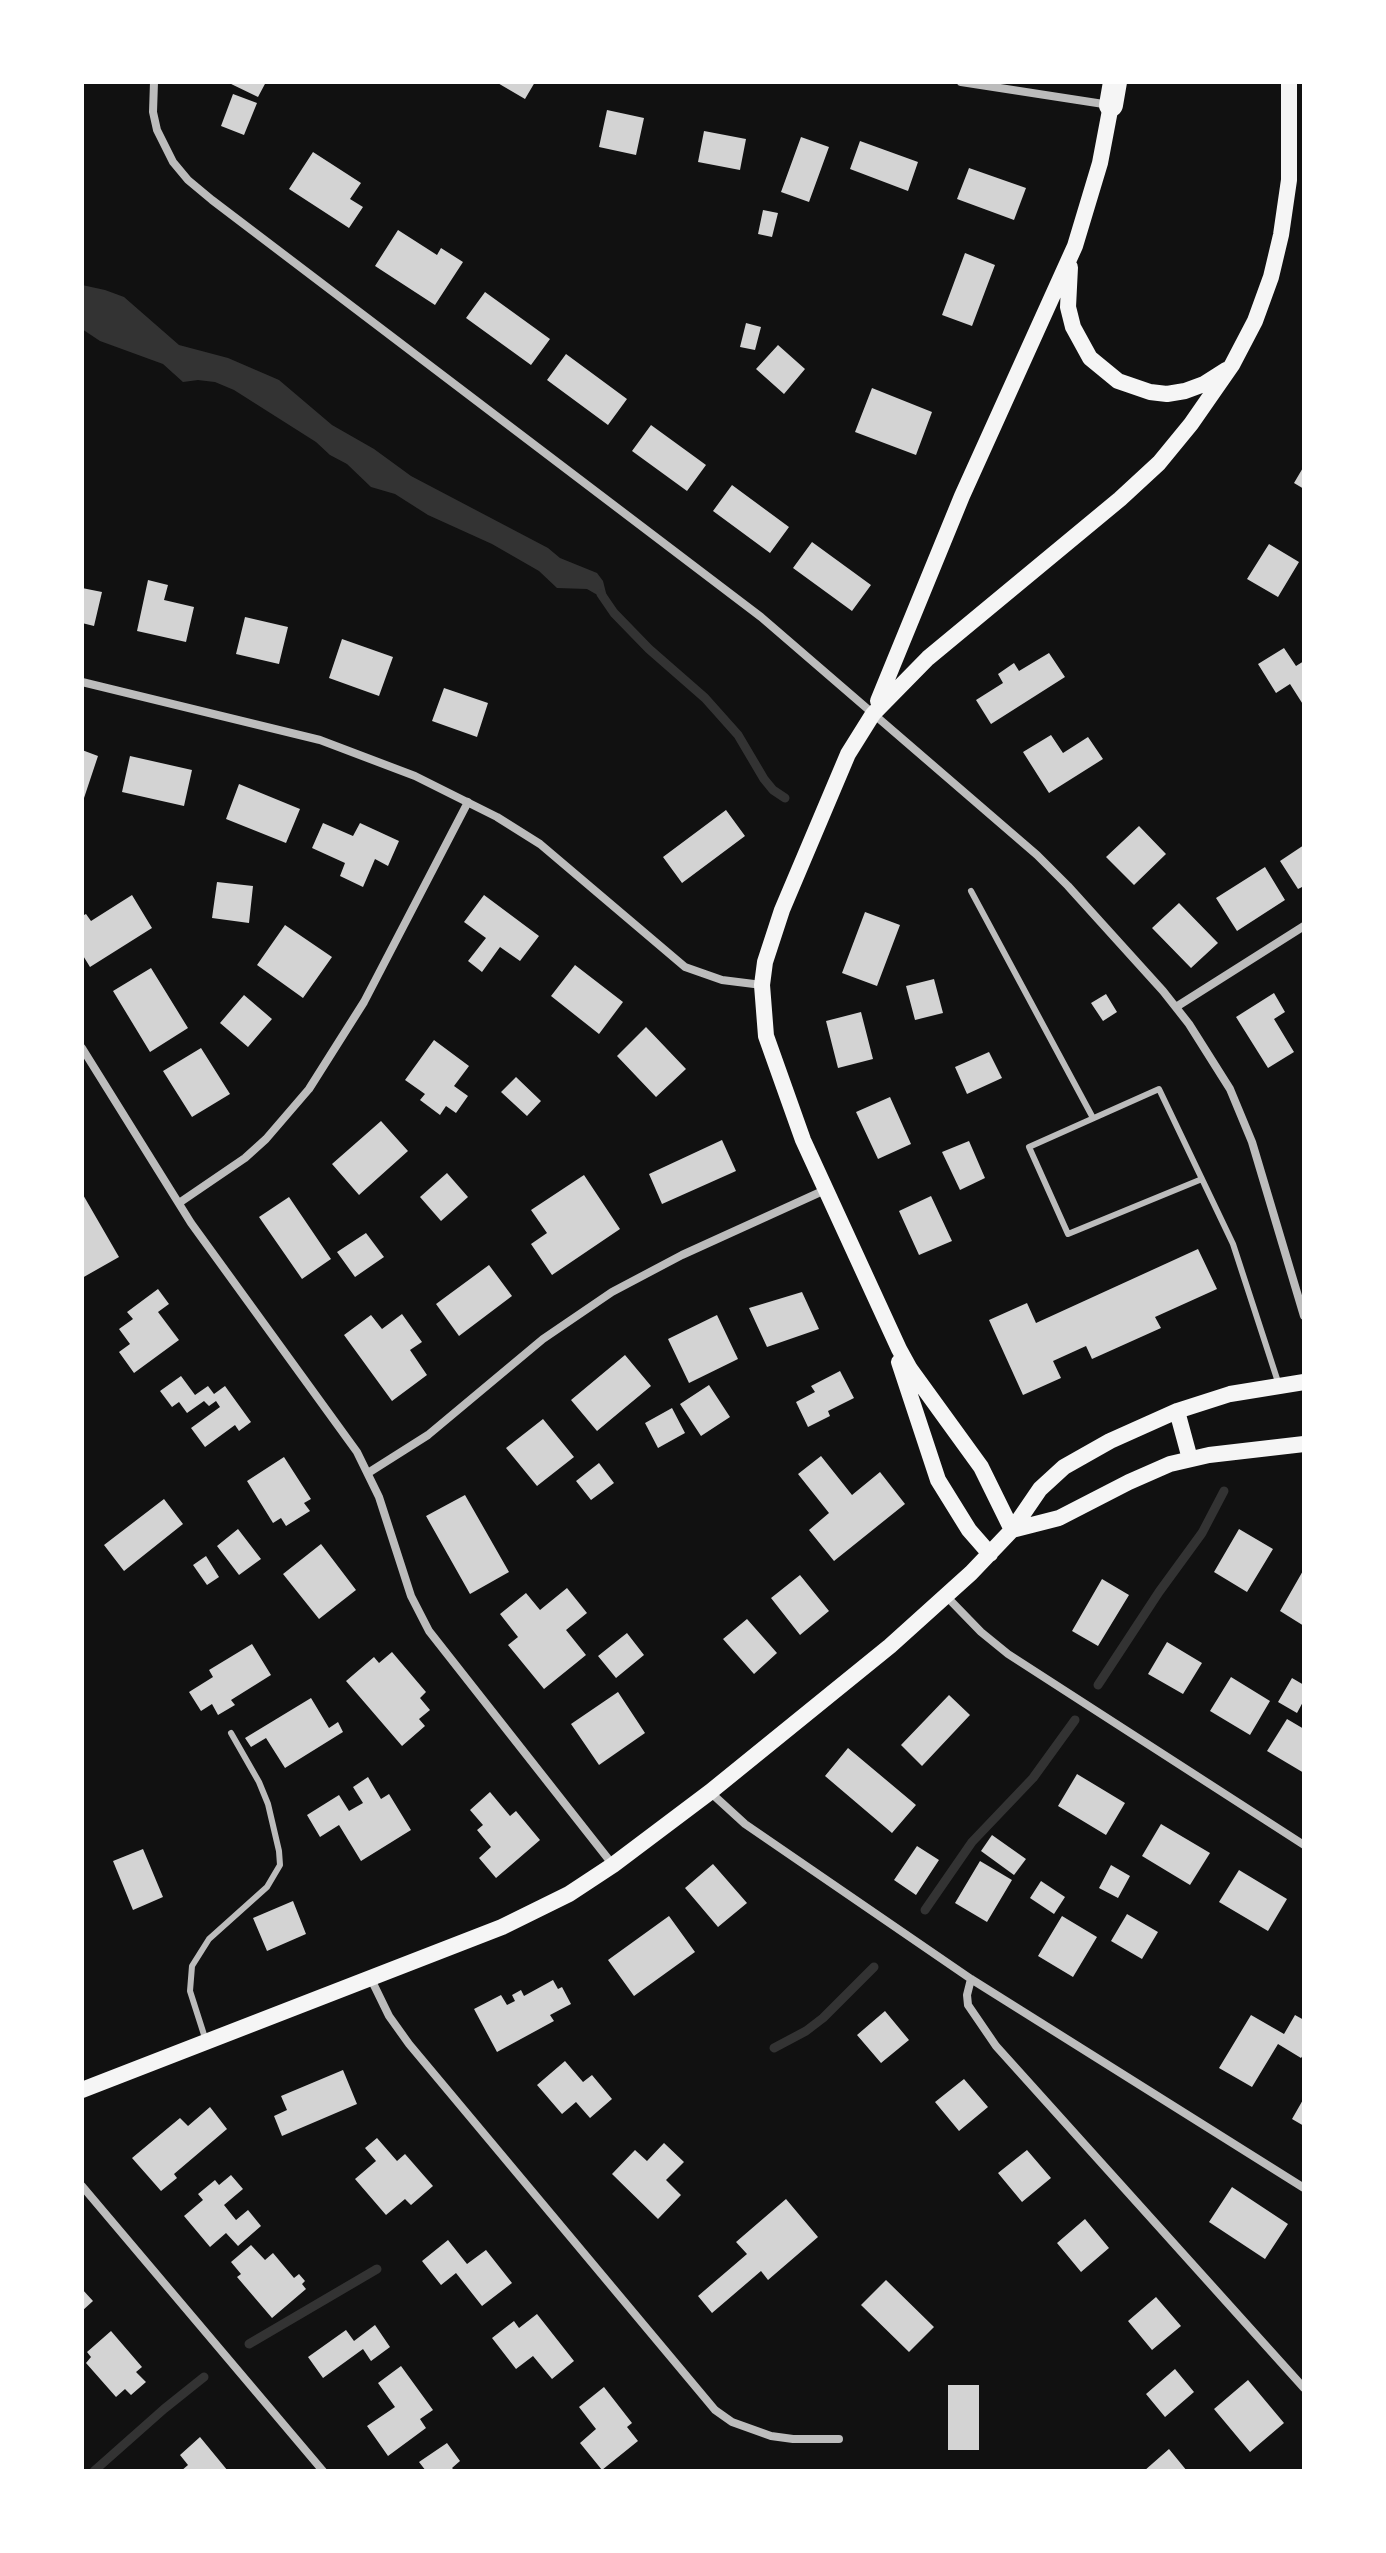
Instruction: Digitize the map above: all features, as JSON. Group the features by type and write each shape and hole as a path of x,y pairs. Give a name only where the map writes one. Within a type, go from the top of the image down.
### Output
{"main road":[{"path":"873,714 928,658 1149,472 1191,424 1232,365 1255,321 1271,277 1281,235 1289,180 1289,82"},
{"path":"1012,1530 981,1467 910,1369 889,1330 803,1140 773,1060 766,1036 762,985 772,936 848,754 873,714 968,483 1075,246 1093,187 1113,94"},
{"path":"1075,246 1068,307 1080,343 1104,371 1134,388 1167,394 1204,384 1232,365"},
{"path":"889,1330 938,1480 969,1530 990,1554"},
{"path":"82,2090 371,1979 536,1911 613,1865 710,1792 890,1646 947,1597 990,1554 1012,1530 1040,1489 1064,1467 1110,1441 1177,1411 1230,1394 1304,1382"},
{"path":"1177,1411 1190,1459"},
{"path":"1012,1530 1059,1518 1150,1472 1190,1459 1304,1444"}],"street":[{"path":"154,82 153,112 157,130 173,162 188,180 761,617 1037,855 1128,952 1176,1007 1238,1106 1252,1142 1304,1316"},
{"path":"961,82 1113,94"},
{"path":"82,682 320,740 388,765 519,829 558,857 685,967 722,980 762,985"},
{"path":"179,1203 223,1174 266,1139 316,1080 364,1002 468,802"},
{"path":"1176,1007 1304,926"},
{"path":"82,1048 210,1250 343,1430 368,1473 384,1511 411,1596 429,1631 613,1865"},
{"path":"368,1473 428,1435 543,1339 612,1292 682,1255 825,1190"},
{"path":"947,1597 1008,1654 1304,1845"},
{"path":"710,1792 745,1824 971,1979 1304,2188"},
{"path":"371,1979 389,2016 409,2044 715,2410 732,2422 771,2436 839,2439"},
{"path":"971,1979 968,2005 996,2046 1304,2388"},
{"path":"82,2186 323,2471"}],"lane":[{"path":"971,891 1093,1118"},
{"path":"1202,1179 1068,1234 1029,1147 1159,1089 1202,1179 1233,1244 1279,1385"},
{"path":"206,2041 190,1991 192,1966 209,1939 267,1887 280,1865 268,1804 231,1733"}],"shaded area":[{"path":"82,285 124,297 179,345 228,358 279,380 332,425 374,449 411,476 548,548 560,558 597,573 603,581 608,601 587,589 557,588 539,571 492,544 428,515 395,494 371,487 347,464 330,455 316,442 234,390 215,382 183,382 163,364 100,341 82,329"}],"building":[{"path":"227,82 266,82 258,97"},
{"path":"496,82 535,82 525,99"},
{"path":"233,94 257,103 244,135 221,126"},
{"path":"607,110 644,118 636,155 599,147"},
{"path":"704,131 746,139 740,170 698,162"},
{"path":"801,137 829,147 809,202 781,192"},
{"path":"860,141 918,162 908,191 850,169"},
{"path":"313,152 361,183 350,199 363,207 349,228 289,189"},
{"path":"969,168 1026,188 1014,220 957,199"},
{"path":"763,210 778,213 772,237 758,234"},
{"path":"398,230 437,255 441,248 463,262 435,305 375,266"},
{"path":"965,253 995,265 972,326 942,315"},
{"path":"485,292 550,339 531,365 466,318"},
{"path":"746,323 761,327 755,350 740,347"},
{"path":"778,345 805,369 784,394 756,369"},
{"path":"566,354 627,399 608,425 547,380"},
{"path":"872,388 932,412 916,455 855,432"},
{"path":"651,425 706,465 687,491 632,451"},
{"path":"1304,466 1304,489 1294,483"},
{"path":"732,485 789,527 770,553 713,511"},
{"path":"812,542 871,585 852,611 793,568"},
{"path":"1269,544 1299,562 1278,597 1247,579"},
{"path":"148,580 168,585 164,600 194,607 186,642 137,631"},
{"path":"82,588 102,592 94,626 82,623"},
{"path":"245,617 288,627 279,664 236,654"},
{"path":"342,639 393,657 379,696 329,678"},
{"path":"1284,648 1296,666 1304,661 1304,706 1290,684 1276,693 1258,664"},
{"path":"1049,653 1065,677 991,724 976,700 1003,683 998,674 1014,663 1019,671"},
{"path":"444,688 488,703 477,737 432,721"},
{"path":"1051,735 1063,753 1088,737 1103,759 1049,793 1023,752"},
{"path":"82,750 98,756 83,801 82,800"},
{"path":"130,756 192,770 184,806 122,792"},
{"path":"239,784 300,809 286,843 226,819"},
{"path":"726,810 745,836 682,883 663,857"},
{"path":"323,823 353,836 360,823 399,841 388,866 375,859 363,887 340,876 345,863 312,848"},
{"path":"1139,826 1166,854 1134,885 1106,857"},
{"path":"1304,845 1304,886 1298,889 1280,861"},
{"path":"1265,867 1285,900 1237,931 1216,898"},
{"path":"217,882 253,886 249,923 212,918"},
{"path":"132,895 152,928 90,967 82,954 82,916 86,914 91,921"},
{"path":"484,895 539,936 520,961 500,947 482,972 468,961 486,938 464,922"},
{"path":"1179,903 1218,943 1191,968 1152,928"},
{"path":"865,912 900,925 877,986 842,973"},
{"path":"285,925 332,957 303,998 257,965"},
{"path":"575,965 623,1002 599,1034 551,996"},
{"path":"151,968 188,1028 150,1052 113,991"},
{"path":"934,979 943,1013 915,1020 906,986"},
{"path":"1274,993 1285,1012 1274,1019 1294,1052 1268,1068 1236,1017"},
{"path":"1106,994 1117,1012 1103,1021 1091,1003"},
{"path":"244,995 272,1019 248,1047 220,1023"},
{"path":"861,1012 873,1059 838,1068 826,1021"},
{"path":"646,1027 686,1069 656,1097 617,1056"},
{"path":"434,1040 469,1066 454,1086 468,1096 456,1113 446,1106 440,1115 420,1100 425,1094 405,1080"},
{"path":"201,1048 230,1094 192,1117 163,1071"},
{"path":"989,1052 1002,1078 967,1094 955,1067"},
{"path":"516,1077 541,1101 527,1116 501,1092"},
{"path":"890,1097 911,1144 878,1159 856,1112"},
{"path":"381,1121 408,1151 359,1195 332,1164"},
{"path":"722,1140 736,1171 662,1204 649,1174"},
{"path":"969,1141 985,1178 960,1190 942,1152"},
{"path":"447,1173 468,1197 441,1221 420,1197"},
{"path":"584,1175 620,1229 552,1275 531,1244 547,1233 531,1210"},
{"path":"82,1193 119,1257 82,1278"},
{"path":"931,1196 952,1241 919,1255 899,1211"},
{"path":"289,1197 331,1259 302,1279 259,1217"},
{"path":"366,1233 384,1257 355,1277 337,1252"},
{"path":"1198,1249 1217,1289 1155,1317 1161,1328 1092,1359 1086,1346 1053,1361 1061,1378 1023,1395 989,1320 1027,1303 1036,1323"},
{"path":"489,1265 512,1296 459,1336 436,1304"},
{"path":"158,1289 169,1304 158,1312 179,1340 134,1373 119,1352 130,1344 119,1329 133,1319 127,1312"},
{"path":"802,1292 819,1329 767,1347 749,1308"},
{"path":"402,1314 422,1342 410,1350 427,1375 392,1401 344,1335 371,1315 382,1329"},
{"path":"717,1315 738,1359 689,1383 668,1339"},
{"path":"625,1355 651,1386 597,1431 571,1400"},
{"path":"840,1371 854,1398 828,1411 830,1416 808,1427 796,1402 815,1392 811,1386"},
{"path":"181,1376 195,1395 208,1386 214,1394 225,1386 251,1422 239,1431 235,1425 205,1447 191,1428 220,1407 216,1401 209,1406 204,1401 187,1413 179,1402 172,1407 160,1391"},
{"path":"709,1385 730,1417 701,1436 680,1404"},
{"path":"672,1408 685,1433 658,1448 645,1423"},
{"path":"543,1419 574,1457 537,1486 506,1448"},
{"path":"821,1456 852,1495 880,1472 905,1504 834,1561 809,1530 829,1513 798,1474"},
{"path":"284,1457 311,1499 304,1503 310,1511 286,1526 281,1518 273,1523 247,1481"},
{"path":"599,1463 614,1483 591,1500 576,1481"},
{"path":"465,1495 509,1572 470,1594 426,1516"},
{"path":"164,1499 183,1524 124,1571 104,1545"},
{"path":"238,1529 261,1559 239,1575 217,1546"},
{"path":"1239,1529 1273,1549 1247,1592 1214,1572"},
{"path":"321,1544 356,1590 319,1619 283,1574"},
{"path":"206,1556 219,1577 207,1585 193,1565"},
{"path":"1304,1569 1304,1626 1280,1611"},
{"path":"800,1575 829,1611 800,1635 771,1598"},
{"path":"1102,1579 1129,1595 1098,1646 1072,1631"},
{"path":"567,1588 587,1613 566,1630 586,1655 544,1689 508,1645 518,1637 500,1614 526,1593 540,1610"},
{"path":"747,1619 777,1653 754,1674 723,1639"},
{"path":"627,1633 644,1655 616,1678 598,1656"},
{"path":"1167,1642 1202,1663 1183,1694 1148,1674"},
{"path":"252,1644 271,1675 231,1700 235,1705 218,1715 212,1704 201,1711 189,1692 213,1677 209,1670"},
{"path":"392,1652 426,1692 420,1698 430,1710 419,1719 425,1726 402,1746 346,1681 374,1657 379,1663"},
{"path":"1231,1677 1270,1701 1250,1735 1210,1711"},
{"path":"1292,1678 1304,1685 1304,1700 1297,1713 1278,1702"},
{"path":"618,1692 645,1733 599,1765 571,1724"},
{"path":"949,1695 970,1715 922,1766 901,1745"},
{"path":"311,1698 329,1728 338,1722 343,1732 285,1768 266,1738 251,1747 245,1738"},
{"path":"1287,1719 1304,1729 1304,1773 1267,1751"},
{"path":"848,1748 916,1805 892,1833 825,1776"},
{"path":"1077,1774 1125,1803 1106,1835 1058,1806"},
{"path":"368,1777 381,1799 389,1794 411,1830 361,1861 339,1825 320,1837 307,1815 339,1795 349,1811 363,1803 353,1787"},
{"path":"490,1792 510,1816 516,1811 540,1840 496,1878 479,1858 491,1847 477,1830 483,1825 470,1810"},
{"path":"1161,1824 1210,1853 1190,1885 1142,1856"},
{"path":"992,1835 1026,1859 1014,1875 981,1851"},
{"path":"917,1846 939,1860 916,1895 894,1880"},
{"path":"143,1849 163,1897 133,1910 113,1861"},
{"path":"980,1861 1012,1880 987,1922 955,1903"},
{"path":"713,1864 747,1903 718,1927 685,1888"},
{"path":"1111,1865 1130,1876 1118,1898 1099,1888"},
{"path":"1239,1870 1287,1899 1268,1931 1219,1902"},
{"path":"1041,1881 1065,1897 1054,1914 1030,1898"},
{"path":"293,1901 306,1934 267,1951 253,1918"},
{"path":"1127,1914 1158,1932 1142,1959 1111,1941"},
{"path":"669,1916 695,1952 634,1996 608,1960"},
{"path":"1062,1916 1097,1937 1073,1977 1038,1956"},
{"path":"553,1980 558,1989 562,1987 571,2004 550,2015 554,2021 497,2052 474,2009 501,1995 507,2005 515,2001 512,1995 521,1990 524,1996"},
{"path":"885,2011 909,2040 881,2063 857,2035"},
{"path":"1251,2015 1284,2034 1295,2015 1304,2020 1304,2054 1301,2058 1278,2044 1252,2087 1219,2068"},
{"path":"565,2061 583,2082 592,2075 612,2099 590,2118 576,2102 562,2114 537,2085"},
{"path":"343,2070 357,2104 282,2136 274,2116 287,2110 281,2096"},
{"path":"964,2079 988,2107 959,2131 935,2102"},
{"path":"1304,2098 1304,2126 1292,2119"},
{"path":"210,2107 227,2129 174,2174 177,2178 161,2191 132,2158 180,2118 188,2126"},
{"path":"377,2138 397,2161 405,2154 433,2186 411,2205 405,2199 386,2215 355,2179 376,2161 365,2148"},
{"path":"664,2143 684,2162 666,2180 681,2195 658,2219 612,2174 635,2150 647,2161"},
{"path":"1027,2150 1051,2178 1022,2202 998,2173"},
{"path":"231,2175 243,2189 224,2205 236,2220 248,2210 261,2226 238,2246 226,2233 210,2247 184,2216 203,2200 198,2194 215,2180 219,2185"},
{"path":"1232,2187 1288,2224 1265,2259 1209,2222"},
{"path":"786,2199 818,2237 768,2280 761,2271 712,2313 698,2296 747,2254 736,2242"},
{"path":"1085,2219 1109,2248 1081,2272 1057,2243"},
{"path":"448,2240 467,2264 486,2250 512,2283 482,2306 456,2273 441,2285 422,2261"},
{"path":"251,2245 265,2260 273,2253 294,2278 299,2274 305,2281 302,2284 306,2289 272,2318 237,2277 241,2274 231,2262"},
{"path":"886,2280 934,2327 909,2352 861,2305"},
{"path":"82,2289 93,2301 82,2311"},
{"path":"1156,2297 1181,2326 1152,2350 1128,2321"},
{"path":"537,2314 574,2361 552,2379 533,2356 516,2369 492,2338 514,2321 519,2328"},
{"path":"375,2325 390,2347 371,2361 363,2349 323,2378 308,2357 346,2330 354,2341"},
{"path":"111,2331 142,2367 136,2372 146,2382 131,2395 125,2389 116,2397 86,2363 91,2357 87,2352"},
{"path":"401,2366 433,2410 420,2419 426,2428 388,2456 367,2426 395,2407 378,2383"},
{"path":"1175,2369 1194,2392 1165,2417 1146,2394"},
{"path":"1248,2380 1284,2423 1250,2452 1214,2409"},
{"path":"948,2385 979,2385 979,2450 948,2450"},
{"path":"604,2387 632,2423 627,2427 638,2441 602,2470 580,2443 596,2429 579,2407"},
{"path":"200,2437 228,2471 181,2471 188,2465 180,2455"},
{"path":"447,2443 460,2461 452,2468 455,2471 426,2471 419,2462"},
{"path":"1169,2449 1187,2471 1144,2471"}],"waterway":[{"path":"601,594 614,613 649,649 705,698 738,735 764,779 785,798"},
{"path":"1098,1685 1202,1533 1224,1491"},
{"path":"925,1910 972,1842 1033,1778 1075,1720"},
{"path":"774,2048 823,2018 874,1967"},
{"path":"249,2344 377,2269"},
{"path":"94,2471 204,2377"}]}
